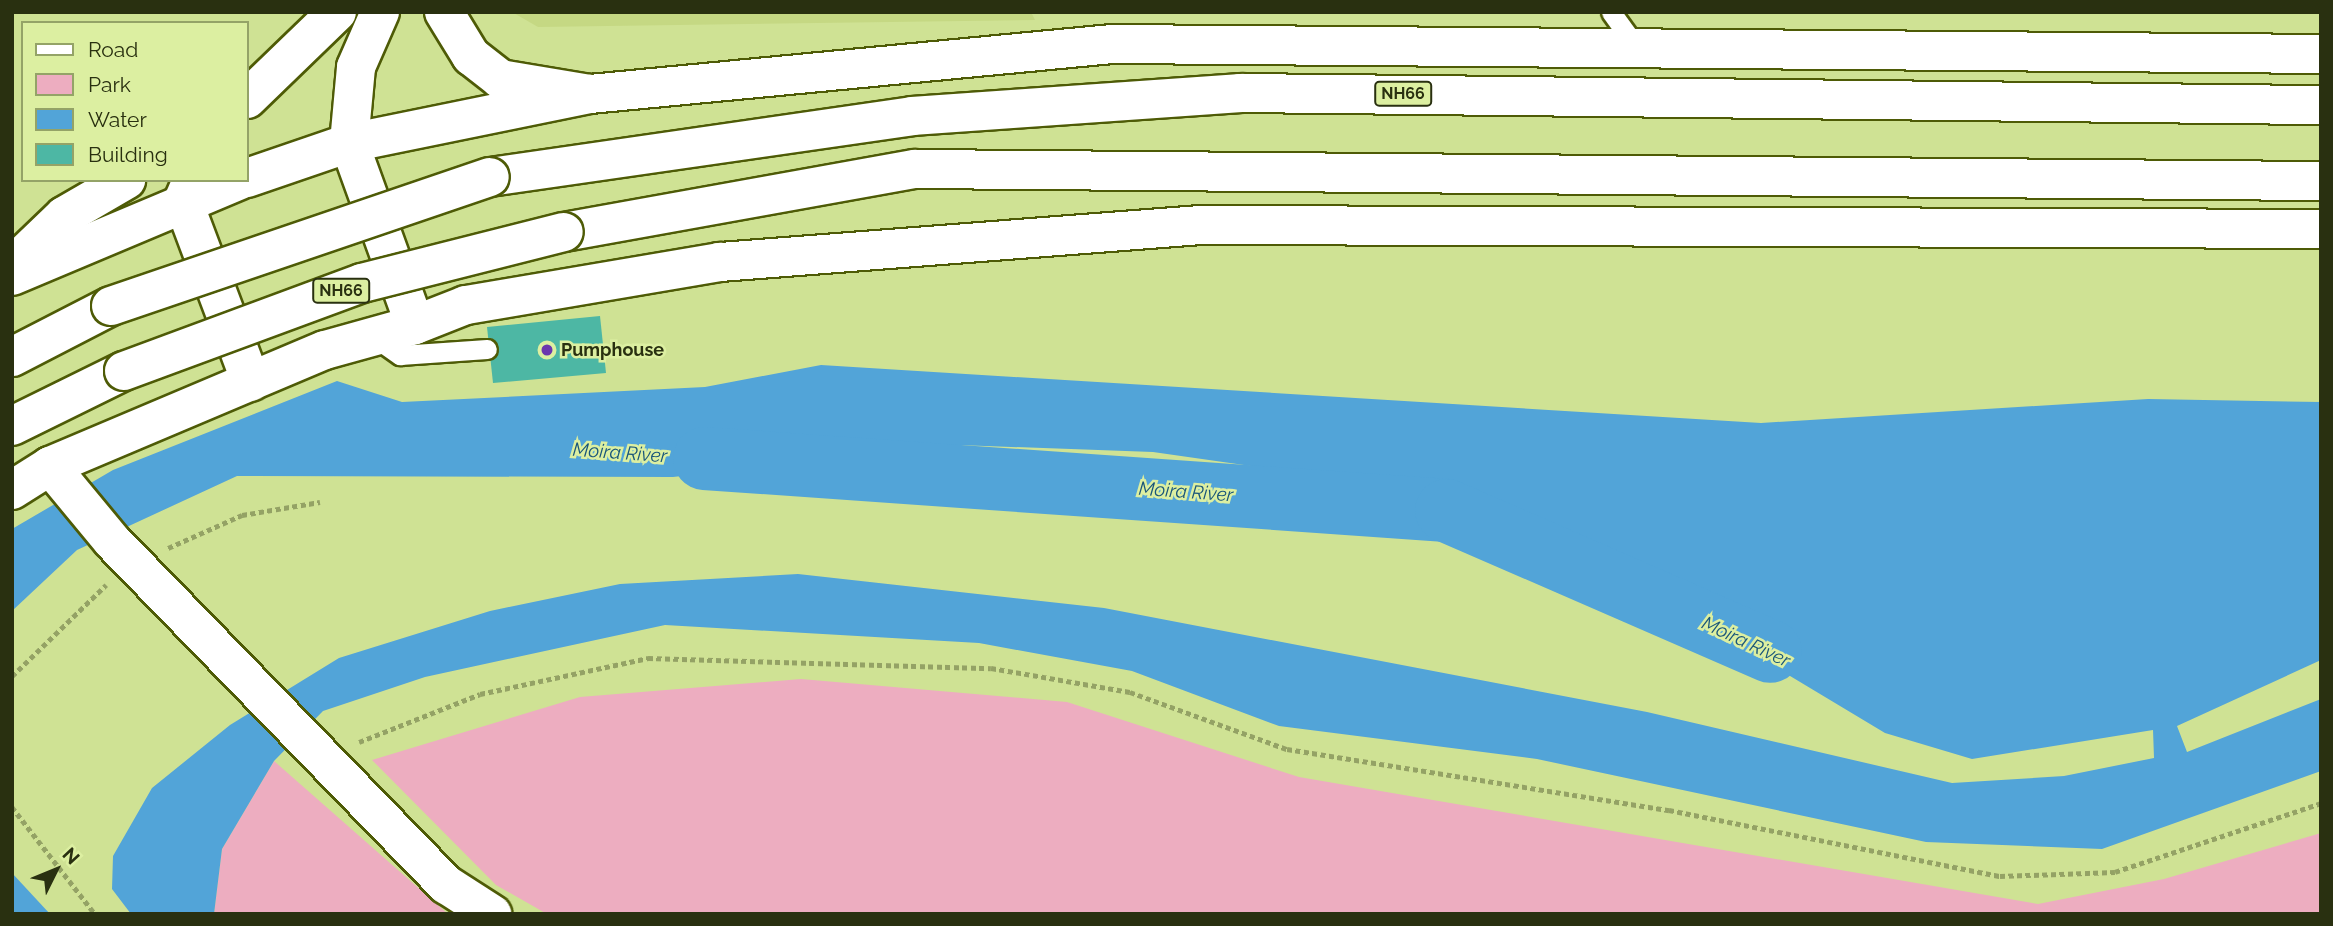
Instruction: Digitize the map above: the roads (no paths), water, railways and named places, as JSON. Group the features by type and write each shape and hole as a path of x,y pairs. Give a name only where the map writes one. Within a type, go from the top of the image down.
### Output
{"main road":[{"path":"248,98 337,12"},
{"path":"380,12 356,66 349,142 415,325"},
{"path":"444,12 471,56 500,79 590,94"},
{"path":"248,178 349,142 590,94 1112,44 2321,54"},
{"name":"NH66","path":"12,357 111,306 490,177 913,116 1240,93 2321,105"},
{"name":"NH66","path":"12,426 124,371 362,283 564,232 915,169 2321,181"},
{"path":"12,266 64,216 123,182"},
{"path":"12,276 188,190 230,182"},
{"path":"188,190 251,382"},
{"path":"12,490 59,479 251,382 373,336 415,325 466,305 720,262 1200,225 2321,229"},
{"path":"59,479 112,541 447,885 492,914"}],"lane":[{"path":"1611,12 1637,48"},
{"path":"373,336 400,355 487,349"}],"water":[{"path":"821,365 1761,423 2148,399 2321,402 2321,660 2177,726 2187,752 2321,699 2321,771 2102,849 1926,842 1537,759 1279,726 1132,671 979,643 665,625 425,677 323,711 274,761 222,849 214,914 131,914 112,889 113,856 152,788 230,725 339,658 490,611 620,584 798,574 1104,608 1647,712 1952,783 2064,776 2154,758 2153,730 1972,759 1885,733 1610,568 1433,492 1153,452 958,445 673,477 237,476 77,550 12,611 12,529 113,470 337,381 402,402 705,387"},
{"path":"12,873 50,914 12,914"}],"waterway":[{"name":"Moira River","path":"704,458 1446,510 1770,651"}],"place":[{"name":"Pumphouse","path":"547,350"}]}
